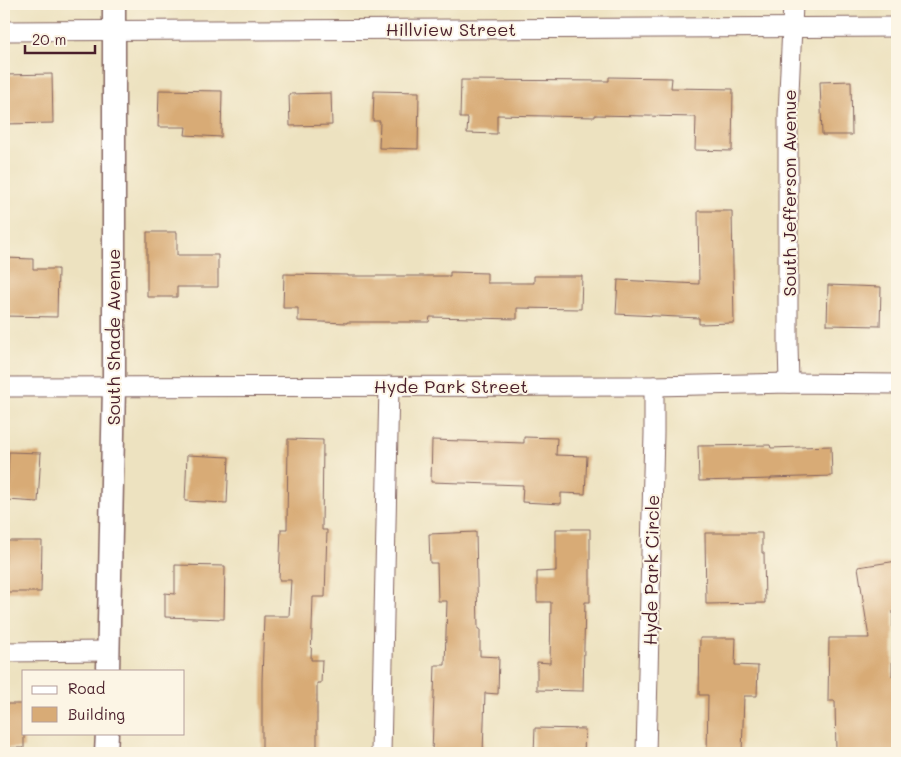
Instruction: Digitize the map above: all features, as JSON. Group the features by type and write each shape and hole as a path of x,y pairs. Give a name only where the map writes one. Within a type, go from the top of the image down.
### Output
{"street":[{"name":"South Shade Avenue","path":"109,661 114,387 114,4"},
{"name":"South Jefferson Avenue","path":"789,383 788,114 793,4"},
{"name":"Hillview Street","path":"4,31 897,27"},
{"name":"Hyde Park Street","path":"4,387 897,384"},
{"path":"381,753 389,386"},
{"name":"Hyde Park Circle","path":"646,753 654,386"},
{"path":"4,652 109,661"},
{"path":"106,753 107,734"}],"building":[{"path":"52,74 53,123 4,124 4,75"},
{"path":"609,77 672,78 671,88 733,89 732,151 695,150 696,117 497,115 497,134 467,133 468,118 460,118 461,80 609,81"},
{"path":"851,81 852,135 822,135 820,82"},
{"path":"159,90 222,91 221,137 185,135 186,127 158,127"},
{"path":"374,91 419,92 418,149 379,148 380,121 373,121"},
{"path":"331,93 332,125 290,126 289,94"},
{"path":"698,211 732,211 734,323 699,324 699,318 616,314 618,280 699,284"},
{"path":"147,232 177,232 177,255 218,255 218,287 177,287 177,297 147,297"},
{"path":"4,258 33,259 33,269 58,269 57,317 4,316"},
{"path":"450,272 487,273 487,283 534,283 534,276 582,276 581,309 517,308 517,319 430,317 429,322 347,323 298,321 298,308 283,308 284,274 450,276"},
{"path":"828,285 881,287 880,326 827,325"},
{"path":"524,437 557,438 556,455 587,456 585,494 561,493 561,504 522,502 523,485 431,482 432,440 524,443"},
{"path":"288,439 323,440 322,530 327,530 325,597 313,597 311,660 322,660 321,683 317,683 317,753 262,753 264,616 289,616 291,580 279,580 281,529 287,529"},
{"path":"770,445 771,448 831,446 832,476 699,481 698,446"},
{"path":"9,452 41,453 38,502 7,500"},
{"path":"187,455 229,457 227,503 185,501"},
{"path":"556,529 590,529 590,602 585,602 583,691 537,690 537,662 550,663 551,602 537,602 537,572 556,571"},
{"path":"476,532 480,656 499,657 498,694 485,693 483,753 432,753 435,665 445,665 447,601 438,601 437,563 430,563 429,534"},
{"path":"705,533 762,533 765,603 706,604"},
{"path":"6,541 42,541 41,592 5,592"},
{"path":"897,561 897,610 893,611 892,676 897,676 897,753 836,753 835,701 828,701 829,638 869,638 858,567"},
{"path":"175,565 225,566 224,619 165,617 165,593 175,594"},
{"path":"700,638 736,638 735,665 758,666 757,696 744,696 742,753 707,753 708,695 699,695"},
{"path":"4,704 22,704 24,748 4,748"},
{"path":"535,728 585,729 584,753 534,753"}]}
